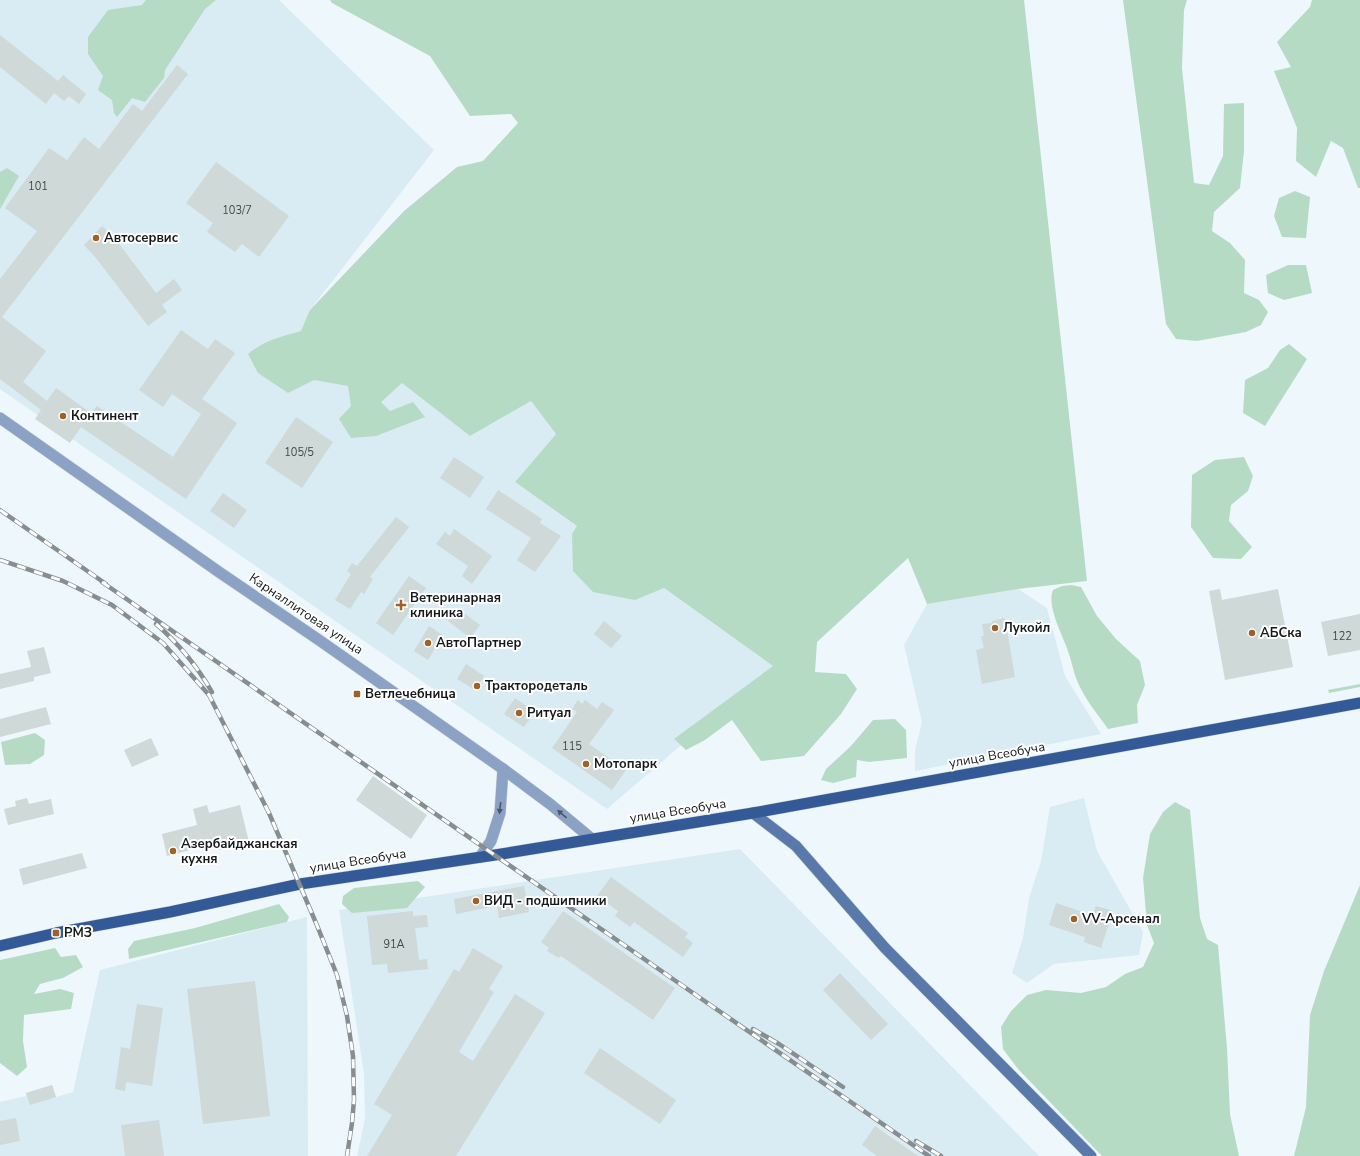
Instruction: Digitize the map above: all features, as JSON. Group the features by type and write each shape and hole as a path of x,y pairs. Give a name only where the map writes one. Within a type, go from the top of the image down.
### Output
{"main road":[{"name":"улица Всеобуча","path":"0,946 56,933 170,912 300,884 753,813 1360,703"},
{"path":"753,813 796,846 885,948 1091,1156"}],"street":[{"name":"Карналлитовая улица","path":"0,418 513,776 592,839"},
{"path":"480,857 491,841 500,813 503,769"}],"shaded area":[{"path":"0,0 279,0 434,150 310,310 470,436 531,401 556,434 515,482 773,666 607,809 0,389"},
{"path":"1018,589 1047,608 1065,676 1101,734 915,771 915,750 922,722 904,645 927,604"},
{"path":"1084,798 1097,851 1143,932 1139,955 1054,964 1027,983 1012,973 1023,938 1029,898 1041,861 1050,807"},
{"path":"740,849 1039,1156 357,1156 365,1118 364,1074 339,910"},
{"path":"307,917 308,1156 0,1156 0,1102 26,1096 26,1093 52,1085 56,1097 73,1092 100,970"}],"green space":[{"path":"146,0 216,0 205,9 165,70 164,78 145,102 132,98 117,117 114,113 112,100 98,90 103,76 88,54 88,37 108,10 142,5"},
{"path":"330,0 1024,0 1087,581 1018,589 927,604 908,558 817,642 815,672 846,674 857,689 841,714 804,756 761,761 732,720 705,740 686,750 674,739 773,666 664,588 635,600 593,592 573,571 572,534 577,526 515,482 556,434 531,401 470,436 402,383 381,402 390,411 413,402 425,417 376,436 351,438 339,419 351,406 348,386 314,380 288,393 258,373 248,354 260,345 279,337 301,331 310,310 404,211 457,167 483,161 518,123 511,114 470,116 430,56 332,3"},
{"path":"1123,0 1187,0 1184,10 1182,68 1194,183 1209,185 1223,156 1224,104 1244,103 1244,151 1240,188 1214,212 1212,231 1230,243 1245,260 1244,293 1259,300 1268,312 1261,325 1246,332 1197,341 1176,339 1166,324"},
{"path":"1312,0 1360,0 1360,188 1358,188 1343,148 1331,141 1316,177 1296,161 1297,128 1274,71 1291,67 1277,42 1310,7"},
{"path":"7,168 19,176 0,209 0,172"},
{"path":"1295,191 1310,197 1306,238 1282,237 1274,216 1279,198"},
{"path":"1288,265 1306,265 1312,293 1284,300 1268,293 1266,275"},
{"path":"1289,344 1307,359 1265,426 1243,413 1245,380 1268,368 1280,350"},
{"path":"1244,457 1253,476 1248,491 1231,505 1229,521 1252,547 1241,559 1213,558 1191,527 1192,475 1215,460"},
{"path":"1071,585 1081,587 1097,616 1116,639 1140,661 1145,685 1137,705 1138,723 1108,729 1087,699 1079,684 1067,647 1056,622 1051,597 1053,590 1062,586"},
{"path":"1360,684 1360,687 1329,693 1328,690"},
{"path":"895,719 906,730 907,758 869,762 857,760 856,777 833,783 821,780 826,769 851,746 873,720"},
{"path":"35,733 45,740 44,755 30,764 5,765 1,742"},
{"path":"1175,802 1190,810 1200,918 1207,939 1218,945 1227,1048 1230,1114 1239,1156 1102,1156 1018,1069 1003,1049 1001,1027 1011,1011 1027,995 1046,990 1081,993 1106,987 1125,974 1143,967 1154,943 1147,925 1143,878 1150,834 1163,812"},
{"path":"418,881 425,887 407,908 352,913 342,904 343,896 354,888"},
{"path":"1360,885 1360,1156 1294,1156 1306,1107 1310,1015 1324,971"},
{"path":"279,904 289,917 287,922 129,959 128,949 134,941 195,928"},
{"path":"55,948 61,957 76,955 83,967 63,978 40,984 34,994 60,989 74,993 71,1009 24,1015 23,1041 27,1067 17,1076 0,1063 0,960"}],"building":[{"path":"0,35 58,81 63,75 86,94 79,104 69,96 64,101 54,93 46,104 0,67"},
{"path":"177,65 188,74 2,317 46,351 23,382 47,401 56,388 91,413 97,406 173,457 201,414 172,394 163,407 139,390 181,330 208,349 215,339 235,353 202,399 237,423 186,499 81,427 70,443 35,419 41,410 0,379 0,279 37,231 5,208 49,148 67,160 84,137 99,149 133,104 142,111"},
{"path":"216,162 289,216 259,257 242,244 235,252 207,232 213,223 186,203"},
{"path":"102,226 114,237 156,293 174,279 182,290 162,305 167,312 148,326 96,258 84,245"},
{"path":"296,417 333,442 302,488 265,463"},
{"path":"454,457 484,477 470,498 440,478"},
{"path":"498,490 542,519 540,523 561,536 535,572 517,560 531,538 486,509"},
{"path":"223,493 247,510 234,528 210,511"},
{"path":"396,517 409,527 370,577 373,579 364,594 361,592 350,609 335,600 351,574 347,571 352,563 357,566"},
{"path":"454,529 492,556 472,584 462,576 468,566 436,544 445,532 450,536"},
{"name":"Ветеринарная клиника","path":"409,576 426,588 393,635 376,623"},
{"name":"АБСка","path":"1220,589 1222,600 1278,589 1293,667 1225,680 1209,591"},
{"path":"457,608 480,625 470,638 448,621"},
{"path":"1360,614 1360,650 1328,656 1321,622"},
{"path":"1005,618 1015,677 982,684 976,650 984,648 981,636 984,636 982,624 992,623 992,621"},
{"path":"604,621 622,636 611,648 594,634"},
{"name":"АвтоПартнер","path":"429,626 443,635 428,660 414,651"},
{"path":"44,647 51,673 34,677 34,681 0,689 0,674 31,667 27,651"},
{"path":"466,664 484,676 475,690 457,679"},
{"name":"Ритуал","path":"515,698 535,712 524,727 504,714"},
{"path":"578,700 582,704 585,700 597,709 602,702 614,710 589,744 626,770 612,790 552,748 577,712 572,709"},
{"path":"46,707 51,724 0,737 0,719"},
{"path":"151,738 159,755 132,767 124,750"},
{"path":"373,776 427,815 411,839 356,800"},
{"path":"27,798 29,804 51,799 54,814 8,825 4,809 16,806 15,801"},
{"path":"207,805 209,813 240,805 249,842 219,850 217,843 167,856 162,834 197,825 193,809"},
{"path":"82,853 87,868 23,885 19,869"},
{"path":"611,877 688,933 685,937 693,943 683,957 634,922 630,927 615,916 618,911 597,896"},
{"path":"524,886 529,912 499,918 497,906 456,914 454,899"},
{"path":"1056,903 1092,915 1096,906 1113,911 1101,948 1084,942 1085,937 1049,925"},
{"path":"413,911 413,916 427,915 428,927 415,928 419,960 427,959 428,969 388,973 387,964 372,965 367,916"},
{"path":"563,911 675,988 653,1020 561,956 559,958 547,951 549,948 541,942"},
{"path":"473,948 503,966 489,989 494,992 459,1052 473,1061 515,994 545,1013 456,1156 367,1156 392,1115 374,1104 454,969 459,972"},
{"path":"840,973 888,1024 871,1040 823,990"},
{"path":"255,981 270,1116 203,1124 187,989"},
{"path":"137,1004 163,1008 152,1086 126,1082 125,1091 115,1089 121,1047 130,1049"},
{"path":"600,1048 676,1100 660,1124 584,1073"},
{"path":"52,1085 56,1097 30,1105 26,1093"},
{"path":"16,1118 20,1141 0,1145 0,1121"},
{"path":"159,1120 164,1156 125,1156 121,1125"},
{"path":"875,1126 918,1156 877,1156 862,1145"}],"railway":[{"path":"0,510 106,584"},
{"path":"0,560 63,581 112,605 163,643 209,695 269,813 337,975 347,1016 353,1056 354,1100 347,1156"},
{"path":"102,582 929,1156"},
{"path":"156,624 187,655 212,692"},
{"path":"753,1029 779,1044 843,1087"},
{"path":"916,1141 941,1156"}],"place":[{"name":"Автосервис","path":"96,238"},
{"name":"Континент","path":"63,416"},
{"name":"Ветеринарная клиника","path":"401,605"},
{"name":"Лукойл","path":"995,628"},
{"name":"АБСка","path":"1252,633"},
{"name":"АвтоПартнер","path":"428,643"},
{"name":"Трактородеталь","path":"477,686"},
{"name":"Ветлечебница","path":"357,694"},
{"name":"Ритуал","path":"519,713"},
{"name":"Мотопарк","path":"586,764"},
{"name":"Азербайджанская кухня","path":"173,851"},
{"name":"ВИД - подшипники","path":"476,901"},
{"name":"VV-Арсенал","path":"1074,919"},
{"name":"РМЗ","path":"56,933"}]}
